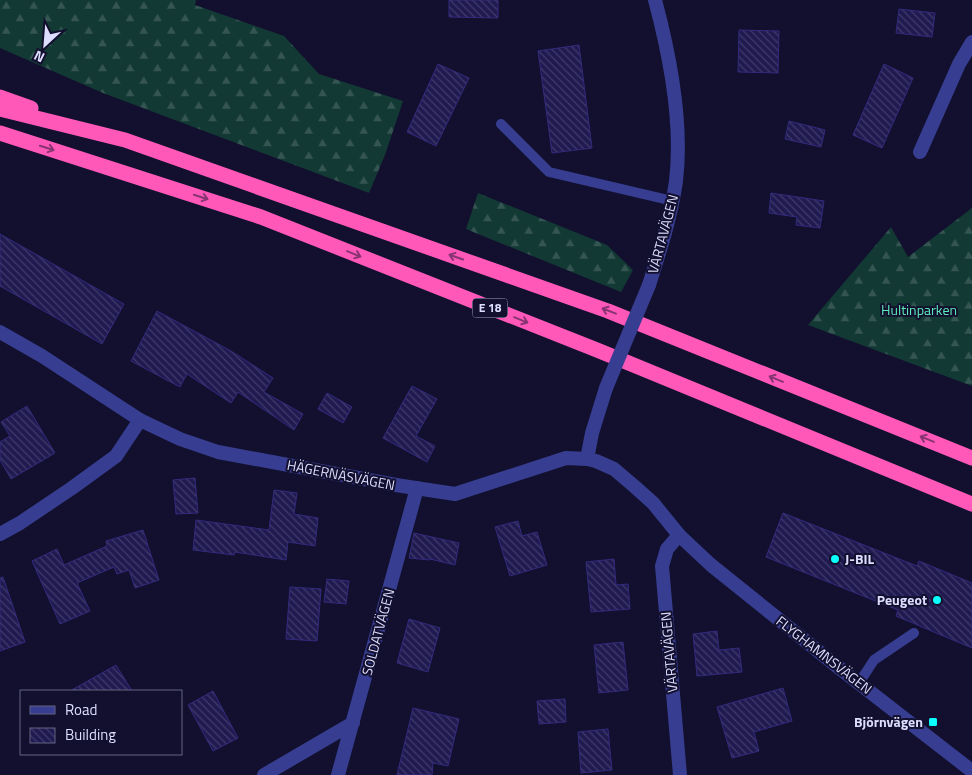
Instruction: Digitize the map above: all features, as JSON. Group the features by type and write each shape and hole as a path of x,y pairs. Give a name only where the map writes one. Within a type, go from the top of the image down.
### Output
{"highway":[{"path":"0,97 608,311 972,458"},
{"path":"0,109 125,140"},
{"name":"E 18","path":"0,133 261,217 597,350 972,504"}],"street":[{"name":"VÄRTAVÄGEN","path":"587,458 592,433 606,388 649,284 673,201 676,179 677,128 675,104 663,31 655,0"},
{"path":"920,152 959,64 972,42"},
{"name":"HÄGERNÄSVÄGEN","path":"0,332 42,356 140,420 180,439 218,452 455,494 566,458 587,458 614,470 634,486 653,503 679,535"},
{"path":"0,534 20,523 116,456 140,420"},
{"name":"SOLDATVÄGEN","path":"338,775 417,488"},
{"name":"VÄRTAVÄGEN","path":"679,535 667,549 662,566 680,775"},
{"name":"FLYGHAMNSVÄGEN","path":"679,535 711,565 972,772"},
{"path":"264,775 353,723"}],"lane":[{"path":"501,124 549,172 673,201"},
{"path":"859,683 874,660 914,633"}],"green space":[{"path":"0,0 196,0 195,5 284,36 319,74 403,101 385,155 369,193 103,93 0,48"},
{"path":"478,193 607,245 633,270 621,292 466,229"},
{"name":"Hultinparken","path":"972,208 972,386 808,325 891,227 908,257"}],"building":[{"path":"449,0 498,0 498,18 449,17"},
{"path":"899,9 935,13 932,37 896,33"},
{"path":"739,30 779,31 778,73 738,72"},
{"path":"579,45 592,148 552,153 538,51"},
{"path":"438,64 469,78 436,146 407,132"},
{"path":"884,64 913,78 882,148 853,135"},
{"path":"789,121 825,130 821,147 785,139"},
{"path":"771,193 824,201 820,228 796,225 797,217 769,213"},
{"path":"0,234 124,304 102,344 0,286"},
{"path":"157,311 231,351 273,378 264,392 303,414 294,430 238,392 231,403 187,374 180,387 131,361"},
{"path":"412,386 437,399 416,436 435,446 427,462 383,438"},
{"path":"327,393 352,407 343,423 318,409"},
{"path":"27,406 55,453 11,479 0,460 0,442 10,436 1,422"},
{"path":"195,478 198,513 176,514 173,480"},
{"path":"274,490 297,493 294,514 318,518 315,546 288,542 286,560 235,552 234,555 193,550 196,520 269,530"},
{"path":"783,513 917,566 919,561 972,583 972,648 896,616 898,610 766,557"},
{"path":"518,521 522,536 537,532 547,565 510,576 495,527"},
{"path":"143,530 159,580 135,588 129,570 117,574 114,567 77,583 90,611 60,624 32,561 57,549 64,565 107,546 106,541"},
{"path":"414,533 459,543 455,565 430,559 409,558"},
{"path":"614,559 616,585 628,584 630,609 591,612 586,562"},
{"path":"3,577 25,642 0,651 0,578"},
{"path":"327,579 349,581 346,604 324,602"},
{"path":"290,587 321,589 317,641 286,639"},
{"path":"409,619 440,628 428,672 397,663"},
{"path":"717,631 719,650 739,648 742,672 697,676 693,634"},
{"path":"623,642 628,690 599,693 594,645"},
{"path":"116,665 131,690 72,690"},
{"path":"783,688 792,721 754,732 759,751 732,758 717,707"},
{"path":"213,691 238,738 213,751 188,705"},
{"path":"565,699 566,722 539,724 537,701"},
{"path":"413,708 459,719 448,766 433,763 432,775 397,775"},
{"path":"608,729 612,770 581,773 578,732"}],"place":[{"name":"J-BIL","path":"835,559"},
{"name":"Peugeot","path":"937,600"},
{"name":"Björnvägen","path":"933,722"}]}
